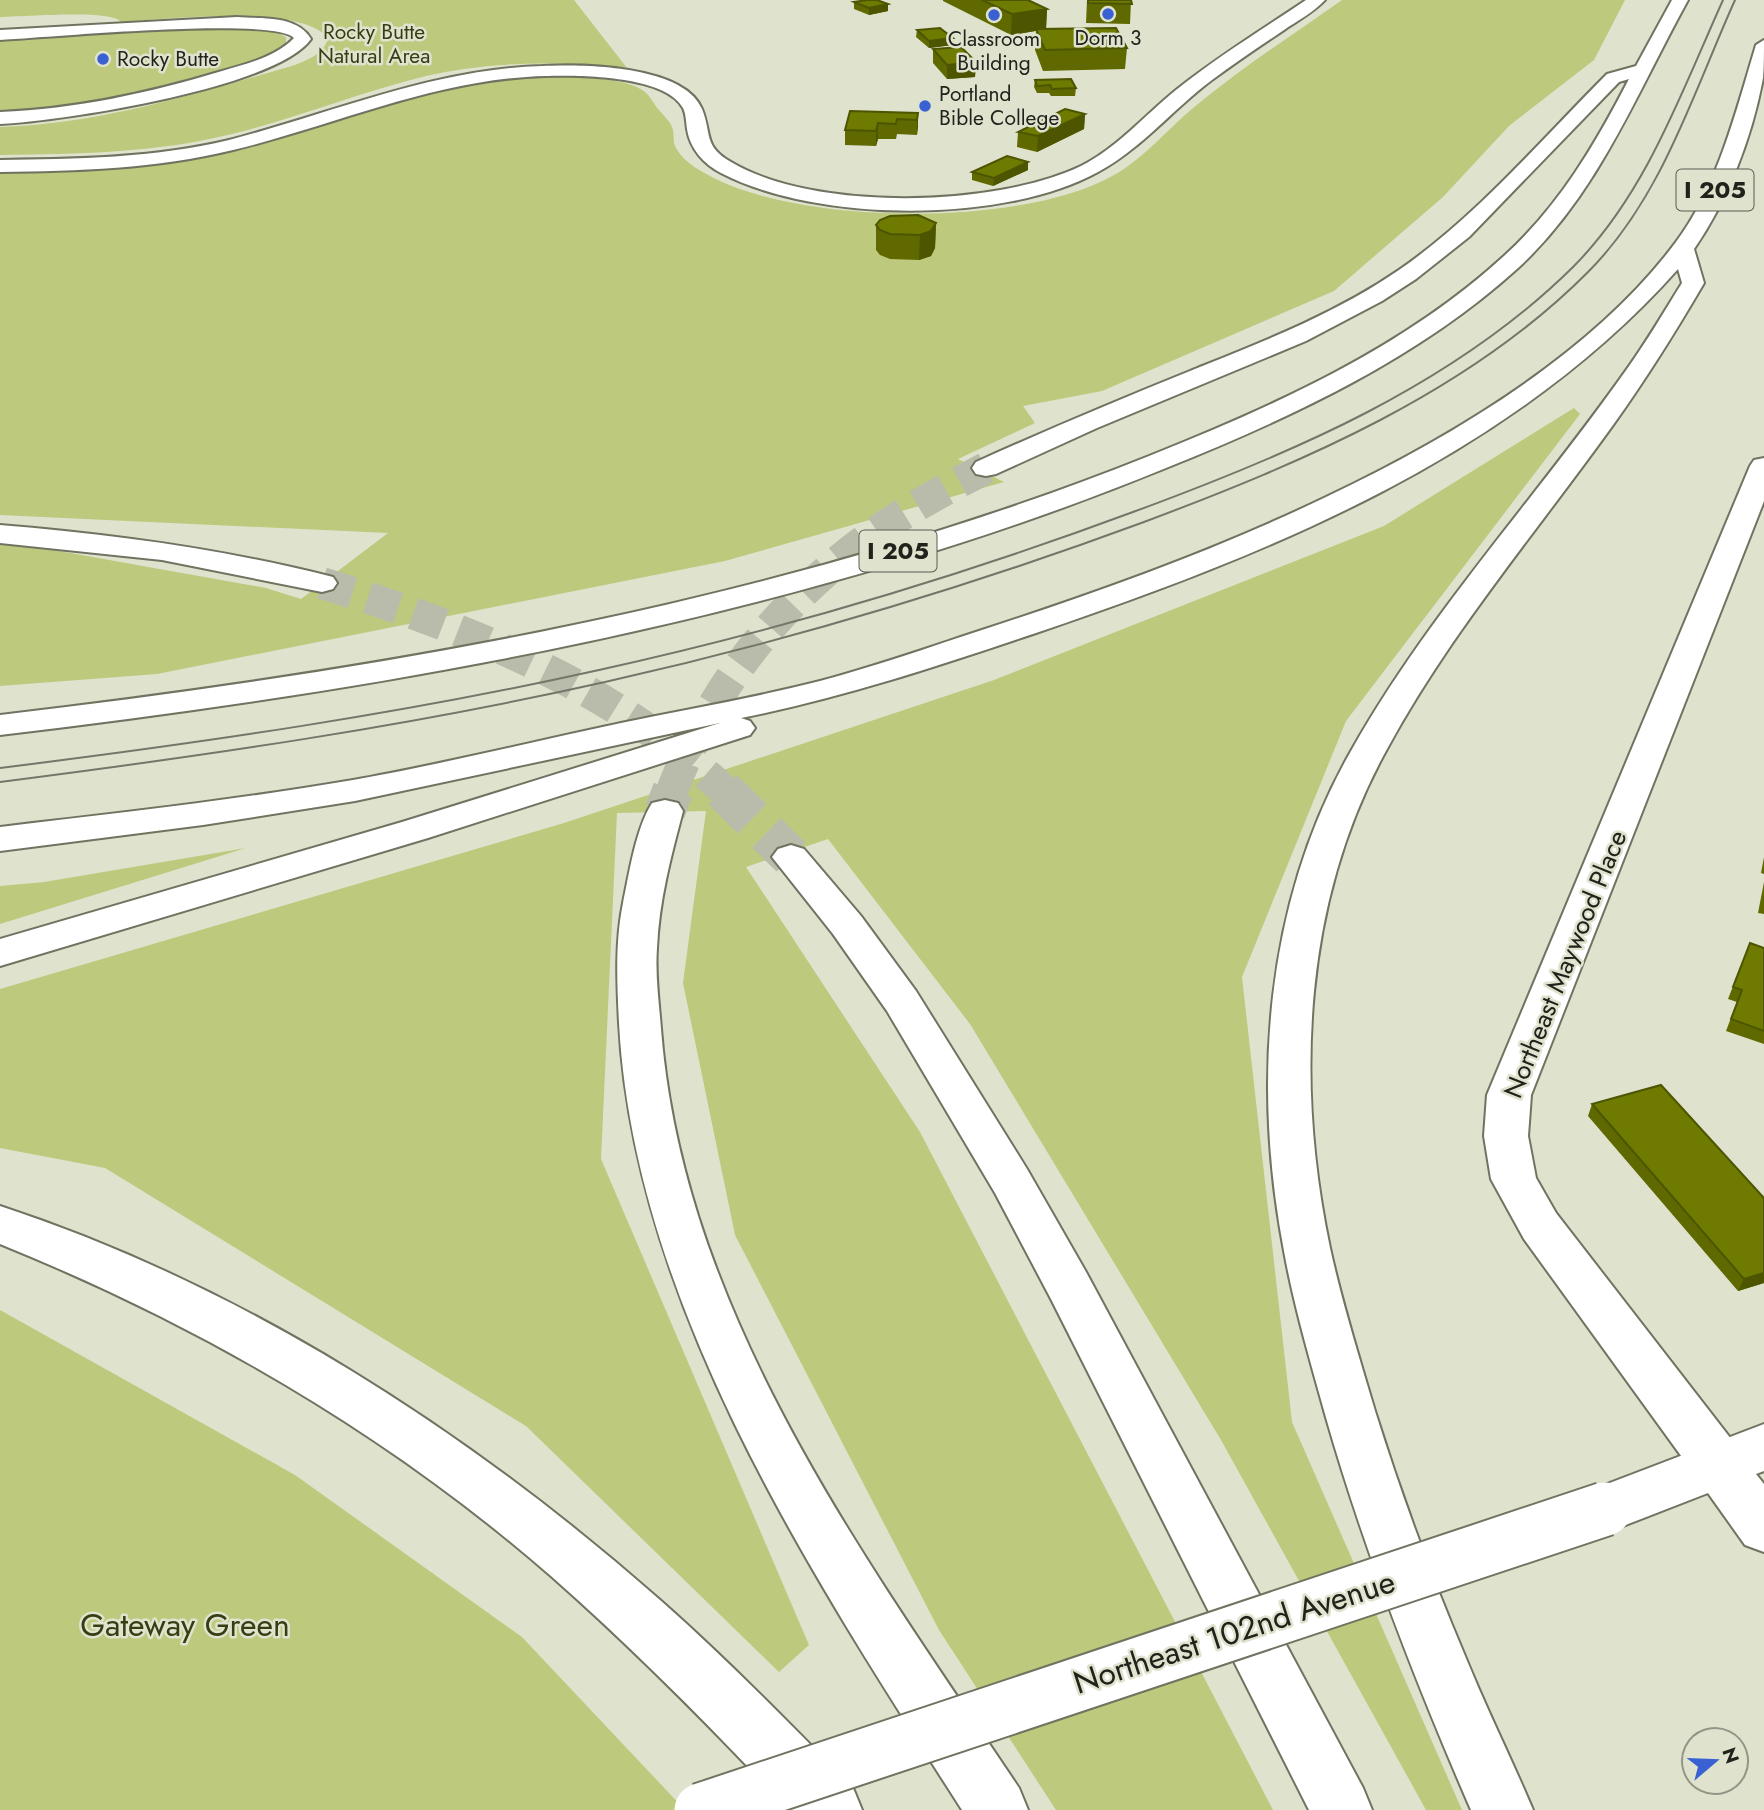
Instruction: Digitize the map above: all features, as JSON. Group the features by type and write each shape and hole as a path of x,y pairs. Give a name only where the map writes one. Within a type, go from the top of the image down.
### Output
{"main road":[{"path":"0,166 113,162 185,154 257,138 459,79 521,71 583,71 640,79 681,94 692,107 700,142 711,158 732,171 768,185 870,202 919,203 985,198 1047,187 1091,169 1116,152 1186,92 1317,0"},
{"name":"I 205","path":"0,725 234,695 473,654 592,630 746,594 975,528 1134,472 1243,426 1331,383 1385,352 1472,293 1534,240 1573,194 1610,135 1641,70 1680,0"},
{"path":"0,22 86,19 100,22 109,28"},
{"path":"44,21 75,25 71,30"},
{"path":"0,35 251,22 285,26 299,32 303,39 298,48 272,61 147,97 79,111 0,118"},
{"name":"I 205","path":"0,839 236,810 405,781 815,692 1033,624 1182,572 1303,519 1391,477 1528,394 1561,369 1645,292 1683,250 1717,184 1740,127 1764,45"},
{"path":"986,468 1088,422 1297,336 1374,296 1436,253 1475,219 1613,78 1641,70"},
{"path":"1502,1810 1458,1712 1399,1563 1358,1439 1325,1325 1303,1232 1291,1148 1289,1061 1300,934 1333,827 1373,744 1450,625 1636,375 1693,283 1683,250"},
{"name":"Northeast Maywood Place","path":"1762,478 1509,1095 1506,1136 1514,1179 1540,1226 1648,1367 1742,1456 1764,1527"},
{"path":"0,534 180,553 249,565 322,583"},
{"path":"0,953 726,734 815,692"},
{"path":"665,811 640,911 636,966 637,1025 645,1093 660,1164 684,1244 719,1334 762,1424 892,1647 997,1810"},
{"path":"791,858 847,925 902,1001 1011,1181 1069,1286 1342,1810"},
{"path":"0,1224 138,1280 245,1334 355,1399 454,1466 547,1539 640,1618 734,1708 831,1810"},
{"name":"Northeast 102nd Avenue","path":"701,1810 1605,1509 1742,1456"}],"green space":[{"name":"Rocky Butte Natural Area","path":"0,0 574,0 627,68 577,64 476,67 401,82 257,128 203,140 146,149 0,155 0,127 75,120 186,96 295,65 319,52 328,38 313,27 290,20 261,17 198,17 121,22 114,18 84,15 0,17"},
{"path":"1342,0 1625,0 1594,60 1509,126 1443,197 1334,291 1102,391 1023,406 1035,423 958,459 1004,482 725,561 157,674 0,686 0,544 20,544 266,588 301,599 388,533 0,515 0,172 118,167 206,157 273,141 388,105 464,85 503,79 581,78 625,83 645,92 671,125 675,145 684,158 716,179 756,194 805,205 859,212 916,214 973,211 1026,204 1075,192 1114,175 1147,151 1215,90"},
{"path":"218,26 271,30 286,37 286,47 263,58 94,104 0,114 0,40"},
{"path":"1574,408 1580,414 1346,721 1242,977 1292,1422 1462,1810 1426,1810 1221,1440 970,1024 828,839 746,867 920,1132 1273,1810 1056,1810 939,1630 735,1235 683,983 706,811 617,813 601,1159 809,1645 779,1672 526,1426 105,1168 0,1148 0,989 564,823 994,680 1384,526"},
{"path":"246,848 0,924 0,886 44,882"},
{"name":"Gateway Green","path":"0,1310 295,1475 522,1637 685,1810 0,1810"}],"building":[{"path":"867,0 888,4 869,8 854,2"},
{"path":"982,0 1028,0 1047,9 1012,14"},
{"path":"1088,0 1131,0 1132,4 1088,3"},
{"path":"940,28 953,38 929,41 917,30"},
{"path":"1116,28 1127,48 1045,50 1036,29"},
{"path":"961,47 976,62 947,65 933,49"},
{"path":"1071,79 1076,88 1052,89 1050,85 1037,86 1035,80"},
{"path":"1065,109 1085,114 1038,136 1018,132 1034,124 1030,123 1036,120 1041,121"},
{"path":"850,111 918,113 917,120 897,119 896,124 878,123 876,131 845,130"},
{"path":"1007,156 1028,162 994,178 972,172"},
{"path":"918,215 936,223 931,231 920,235 890,234 876,225 890,216"},
{"path":"1750,943 1764,948 1764,1031 1731,1019 1742,990 1733,987"},
{"path":"1661,1085 1764,1198 1764,1273 1744,1279 1592,1104"}],"tunnel":[{"path":"686,758 732,676 786,610 817,580 885,526 986,468"},
{"path":"322,583 431,620 536,664 634,720 686,758"},
{"path":"672,791 686,758"},
{"path":"686,758 725,791"},
{"path":"665,811 673,790"},
{"path":"723,790 791,857"}],"tram line":[{"path":"0,768 226,738 375,714 525,686 734,638 935,580 1067,536 1191,490 1309,441 1422,382 1526,309 1573,267 1599,238 1641,175 1660,141 1723,0"},
{"path":"0,782 379,727 605,682 742,649 877,611 1078,546 1203,499 1322,449 1436,389 1490,354 1541,315 1588,272 1614,243 1656,178 1690,107 1735,0"}],"place":[{"name":"Dorm 3","path":"1108,14"},
{"name":"Classroom Building","path":"994,15"},
{"name":"Rocky Butte","path":"103,59"},
{"name":"Portland Bible College","path":"925,106"}]}
